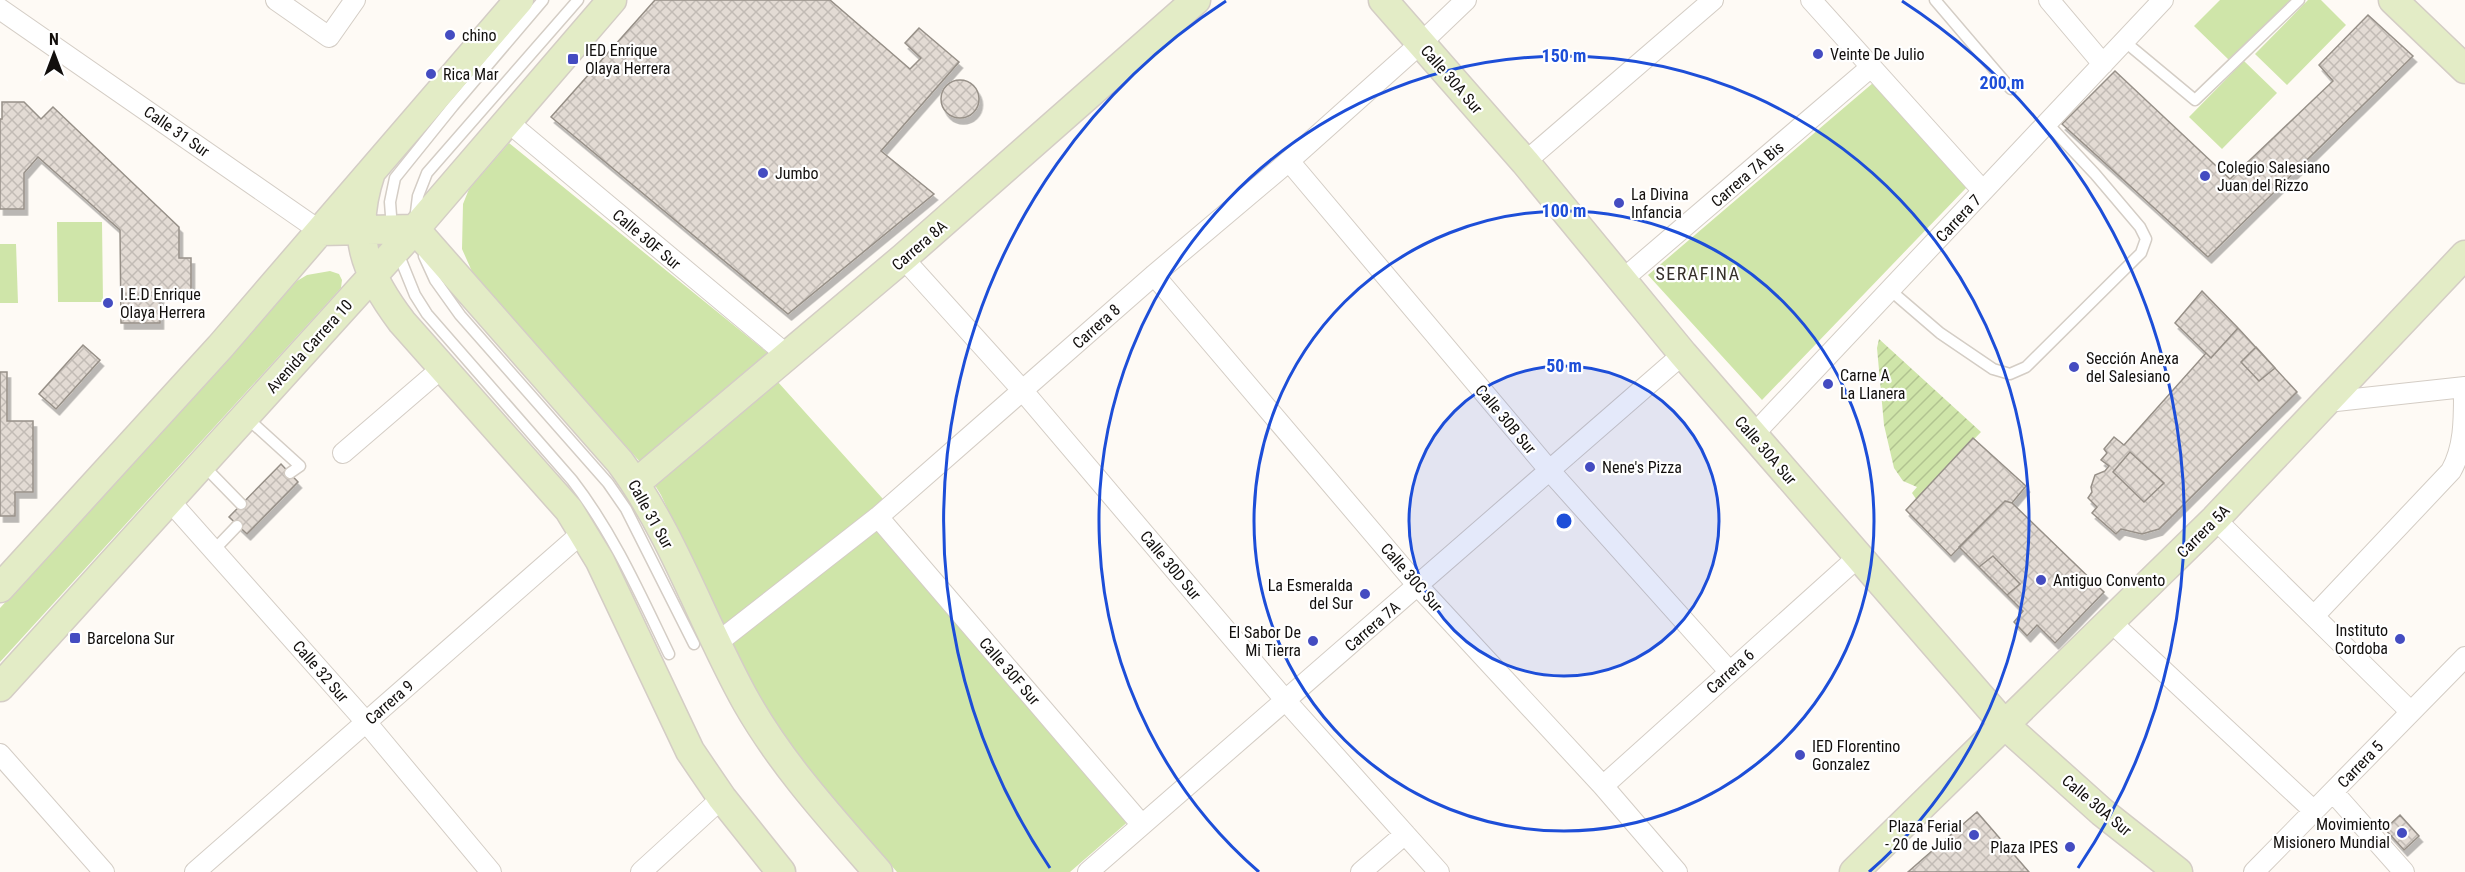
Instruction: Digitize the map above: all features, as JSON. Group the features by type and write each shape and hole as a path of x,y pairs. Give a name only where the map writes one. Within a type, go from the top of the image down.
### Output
{"street":[{"path":"276,0 329,37 355,0"},
{"path":"0,588 212,355 519,0"},
{"name":"Avenida Carrera 10","path":"0,687 372,276 401,236 508,122 612,0"},
{"name":"Carrera 8A","path":"636,483 903,258 1197,0"},
{"name":"Calle 30A Sur","path":"1383,0 1525,162 1683,354 2005,725 2102,812 2178,872"},
{"name":"Carrera 8","path":"705,643 878,517 1154,274 1289,161 1421,44 1466,0"},
{"path":"1525,162 1713,0"},
{"path":"1811,0 1983,190"},
{"path":"2049,0 2103,64"},
{"name":"Carrera 7","path":"1753,435 2163,0"},
{"path":"2393,0 2465,69"},
{"name":"Calle 31 Sur","path":"0,9 321,231"},
{"name":"Carrera 7A Bis","path":"1622,280 1871,68"},
{"name":"Calle 30F Sur","path":"508,122 787,356"},
{"name":"Calle 30B Sur","path":"1289,161 1550,471 1729,671"},
{"path":"371,172 363,194 361,230 372,276 384,298 442,368 551,488 583,532 600,561 690,751 722,798 781,872"},
{"path":"321,231 361,230 401,236"},
{"name":"Calle 31 Sur","path":"401,236 620,462 636,483 705,643 746,701 785,764 878,872"},
{"name":"Carrera 5A","path":"1854,872 2215,519 2465,255"},
{"name":"Calle 30D Sur","path":"903,258 1023,391 1286,701 1439,872"},
{"name":"Calle 30C Sur","path":"1154,274 1418,586 1603,786 1677,872"},
{"name":"Carrera 7A","path":"1088,872 1683,354"},
{"path":"343,453 442,368"},
{"path":"2314,616 2451,471 2463,445 2465,387 2327,402"},
{"name":"Calle 32 Sur","path":"170,500 366,722 491,872"},
{"name":"Calle 30F Sur","path":"878,517 1142,825"},
{"path":"2215,519 2411,712"},
{"name":"Carrera 9","path":"195,872 583,532"},
{"name":"Carrera 6","path":"1603,786 1858,557"},
{"path":"2111,622 2314,812"},
{"name":"Carrera 5","path":"2254,872 2465,657"},
{"path":"0,754 104,872"},
{"path":"2332,792 2404,872"},
{"path":"641,872 722,798"},
{"path":"1361,872 1405,834"}],"lane":[{"path":"543,0 453,106 396,178 390,202 401,236 406,276 428,314 591,504 607,528 669,654"},
{"path":"401,236 428,173 578,0"},
{"path":"1935,0 2011,89"},
{"path":"2124,41 2194,100 2299,0"},
{"path":"1890,290 1940,333 1993,369 2010,374 2026,367 2140,253 2146,238 2140,227 2096,174 2048,124"},
{"path":"401,236 460,315 587,457 626,509 705,643"},
{"path":"246,416 300,466 290,473"},
{"path":"202,464 241,504"},
{"path":"214,550 237,526"},
{"path":"2102,812 2144,860"}],"green space":[{"path":"2220,0 2291,0 2230,61 2194,26"},
{"path":"2308,0 2321,0 2346,25 2287,85 2255,54"},
{"path":"2244,61 2277,93 2222,149 2189,117"},
{"path":"1873,83 1967,187 1762,400 1648,275"},
{"path":"509,143 768,353 760,362 883,499 867,515 1131,819 1070,872 897,872 798,758 772,722 741,664 661,495 641,463 474,276 462,249 463,204 469,189"},
{"path":"57,222 102,222 103,302 58,302"},
{"path":"0,244 16,244 18,303 0,303"},
{"path":"330,271 339,274 342,280 341,288 0,662 0,608 297,281 307,275"},
{"path":"1879,339 1981,432 1916,499 1912,493 1917,487 1903,481 1894,468 1884,425 1877,348"}],"building":[{"name":"Jumbo","path":"655,0 830,0 910,69 921,58 905,43 919,28 959,62 881,151 934,194 788,314 551,117"},
{"path":"2368,15 2413,56 2208,257 2062,124 2115,71 2230,179 2333,81 2319,65"},
{"path":"960,80 973,86 979,99 973,112 960,118 947,112 941,99 947,86"},
{"path":"2,102 24,102 41,119 53,107 179,227 179,258 191,258 191,294 160,294 160,323 121,323 120,230 38,157 24,173 24,209 0,209"},
{"path":"2202,291 2238,328 2211,358 2175,323"},
{"path":"2238,328 2297,392 2159,529 2142,534 2121,529 2116,534 2092,513 2097,507 2088,498 2092,492 2091,487 2095,475 2105,471 2109,466 2101,460 2107,453 2104,449 2114,437 2124,445 2206,353 2211,358"},
{"path":"83,345 100,360 56,409 39,394"},
{"path":"2256,347 2275,368 2259,381 2241,362"},
{"path":"0,372 7,372 7,421 33,421 33,492 15,492 15,516 0,516"},
{"path":"1973,438 2026,486 2012,503 2005,501 1951,556 1906,510"},
{"path":"2130,452 2164,483 2144,502 2113,472"},
{"path":"281,464 298,482 247,534 229,517"},
{"name":"Antiguo Convento","path":"2005,501 2012,503 2104,592 2055,643 2037,625 2027,636 2014,622 2023,611 1959,547"},
{"path":"1993,556 2020,584 2007,595 1979,567"},
{"name":"Plaza Ferial - 20 de Julio","path":"1977,812 2029,872 1908,872 1925,857"},
{"name":"Movimiento Misionero Mundial","path":"2400,815 2419,836 2404,850 2385,829"}],"place":[{"name":"chino","path":"450,35"},
{"name":"Veinte De Julio","path":"1818,54"},
{"name":"IED Enrique Olaya Herrera","path":"573,59"},
{"name":"Rica Mar","path":"431,74"},
{"name":"Jumbo","path":"763,173"},
{"name":"Colegio Salesiano Juan del Rizzo","path":"2205,176"},
{"name":"La Divina Infancia","path":"1619,203"},
{"name":"I.E.D Enrique Olaya Herrera","path":"108,303"},
{"name":"Sección Anexa del Salesiano","path":"2074,367"},
{"name":"Carne A La Llanera","path":"1828,384"},
{"name":"Nene's Pizza","path":"1590,467"},
{"name":"Antiguo Convento","path":"2041,580"},
{"name":"La Esmeralda del Sur","path":"1365,594"},
{"name":"Barcelona Sur","path":"75,638"},
{"name":"Instituto Cordoba","path":"2400,639"},
{"name":"El Sabor De Mi Tierra","path":"1313,641"},
{"name":"IED Florentino Gonzalez","path":"1800,755"},
{"name":"Movimiento Misionero Mundial","path":"2402,833"},
{"name":"Plaza Ferial - 20 de Julio","path":"1974,835"},
{"name":"Plaza IPES","path":"2070,847"}],"district":[{"name":"SERAFINA","path":"1698,274"}]}
